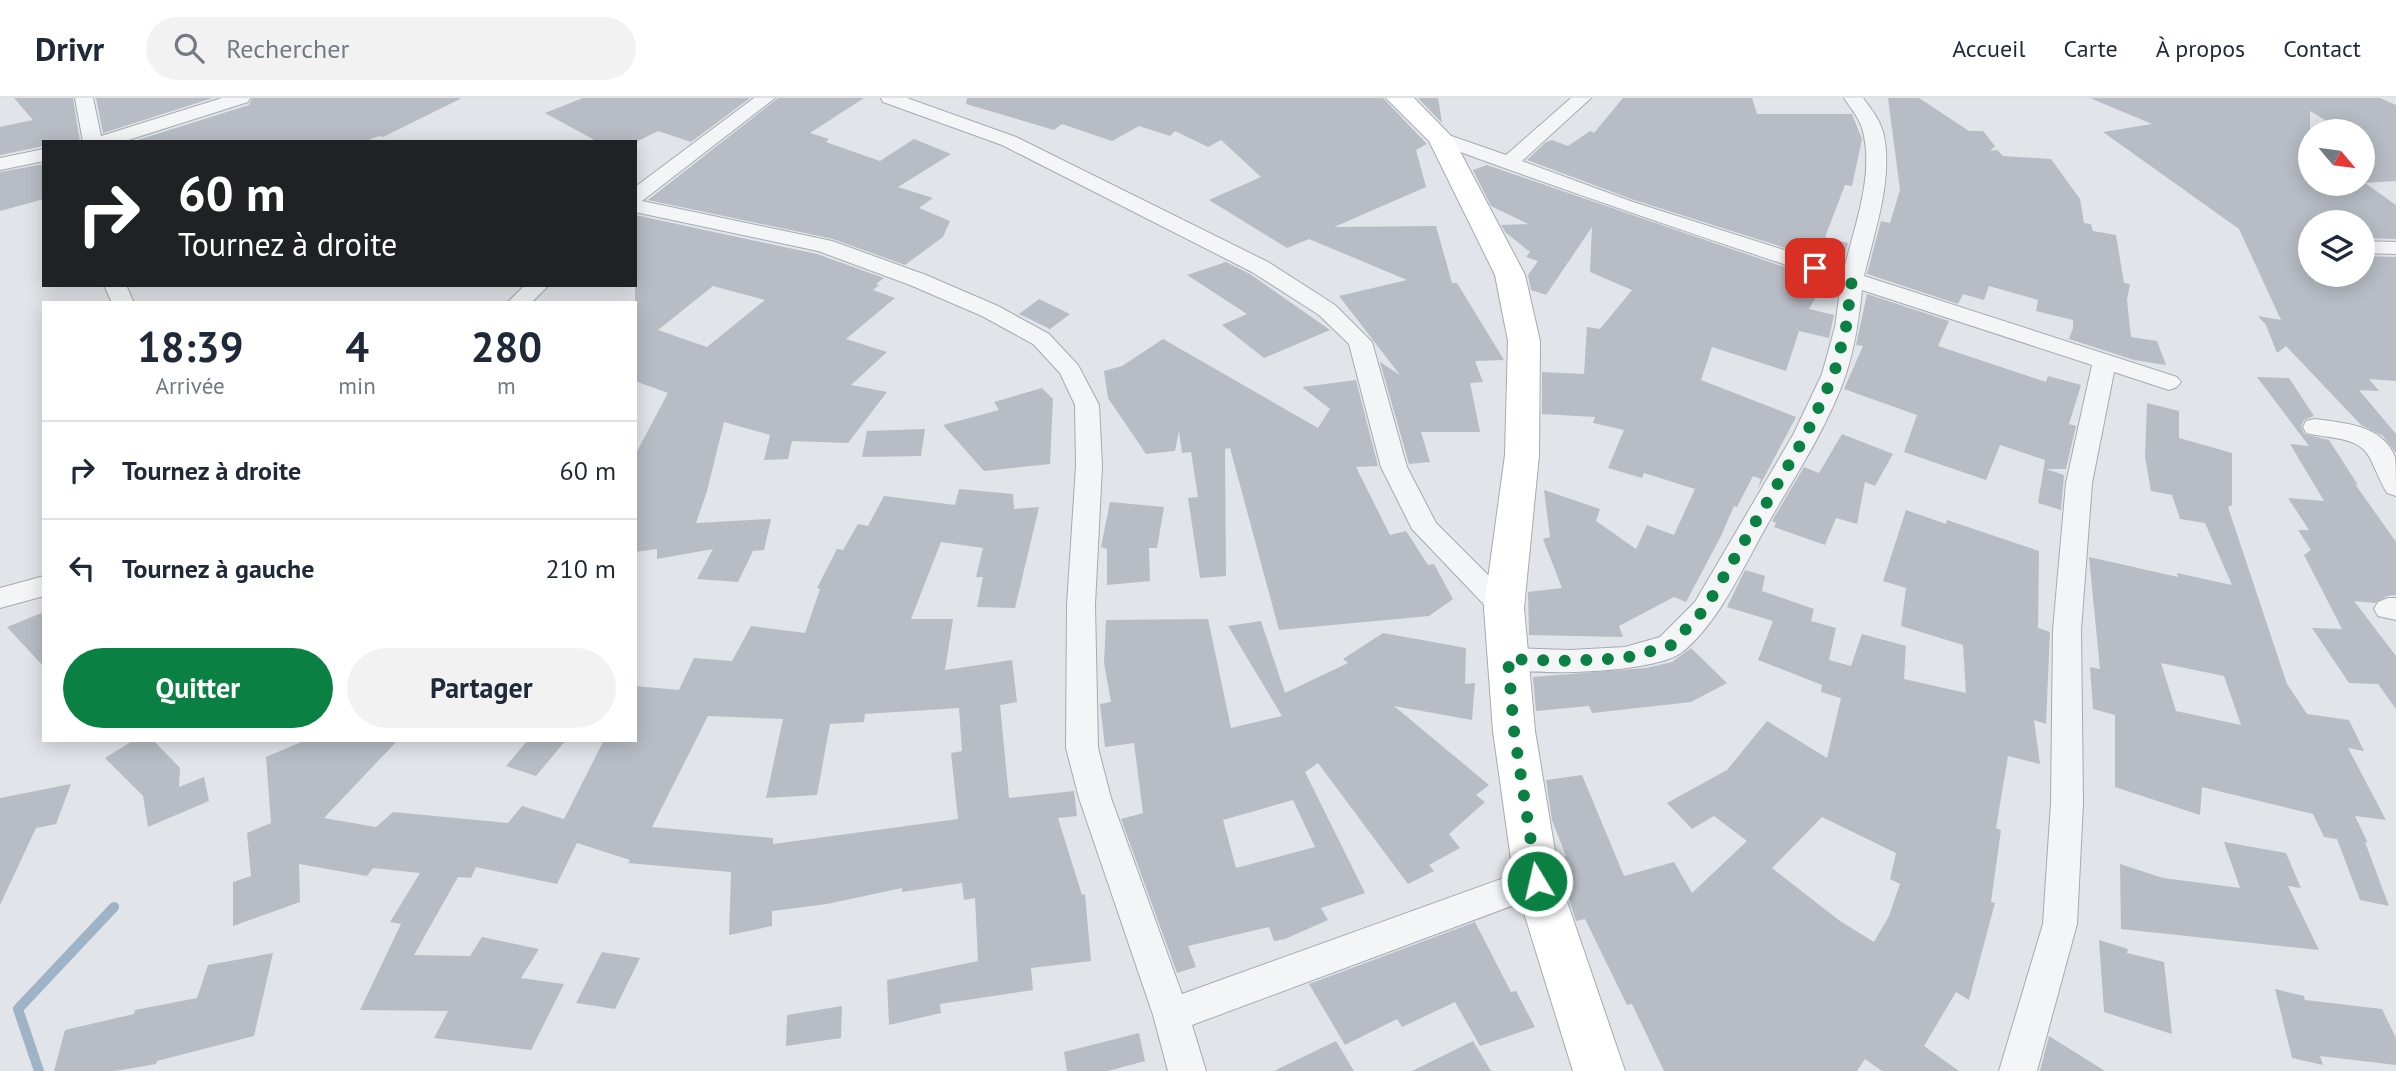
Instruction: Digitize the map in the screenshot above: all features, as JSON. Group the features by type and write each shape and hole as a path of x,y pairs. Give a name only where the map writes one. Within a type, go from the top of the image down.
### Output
{"street":[{"path":"84,98 93,140"},
{"path":"109,140 241,98"},
{"path":"637,195 766,98"},
{"path":"890,98 1009,141 1260,267 1328,310 1360,342 1394,467 1424,529 1504,608"},
{"path":"1399,98 1440,138 1510,275 1524,341 1522,455 1504,608 1514,731 1537,881 1599,1071"},
{"path":"1508,164 1582,98"},
{"path":"1508,659 1570,661 1625,658 1670,646 1705,609 1806,435 1834,374 1846,327 1852,279 1870,206 1876,159 1874,135 1867,116 1853,98"},
{"path":"1440,138 1626,206 2169,382"},
{"path":"0,164 42,155"},
{"path":"637,206 824,246 918,280 990,311 1041,339 1070,370 1087,405 1089,454 1082,605 1082,748 1095,798 1171,1015 1187,1071"},
{"path":"2375,247 2396,248"},
{"path":"520,301 536,287"},
{"path":"2018,1071 2060,924 2067,803 2067,630 2079,483 2104,362"},
{"path":"2315,426 2357,433 2373,441 2381,452 2396,487"},
{"path":"0,598 42,587"},
{"path":"1171,1015 1537,881"}],"building":[{"path":"14,98 73,98 80,140 42,140 42,146 0,155 0,127 33,120"},
{"path":"96,98 213,98 103,133"},
{"path":"252,98 462,98 383,137 368,140 137,140 249,105"},
{"path":"583,98 750,98 691,142 658,131 637,142 594,140 545,113"},
{"path":"778,98 864,98 810,133 829,139 826,142 880,161 914,139 951,154 898,187 933,198 919,208 950,221 943,237 905,265 833,239 648,200"},
{"path":"967,98 1383,98 1427,144 1416,150 1426,187 1334,227 1436,226 1452,283 1457,283 1504,360 1475,361 1483,382 1470,383 1480,432 1421,432 1430,462 1409,464 1380,362 1400,375 1339,296 1407,280 1309,239 1287,248 1209,200 1261,177 1221,140 1208,147 1175,131 1170,136 1139,126 1112,141 1062,124 1054,130 966,104"},
{"path":"1418,98 1438,98 1442,123"},
{"path":"1623,98 1752,98 1757,114 1852,114 1862,139 1852,186 1845,185 1825,237 1848,243 1842,266 1634,200 1527,160 1546,142 1552,140 1568,146 1590,131 1594,133"},
{"path":"1888,98 1919,98 1969,131 1983,131 1995,146 1990,151 1997,150 2003,156 2051,159 2080,199 2084,223 2091,224 2093,231 2116,235 2124,283 2130,284 2127,300 2131,337 2157,341 2166,365 2134,360 2069,339 2073,320 2036,311 2038,300 1989,286 1984,300 1963,294 1958,304 1867,274 1881,221 1890,223 1900,190"},
{"path":"2090,98 2380,98 2396,105 2396,181 2375,182 2375,119 2323,119 2310,111 2310,119 2298,119 2298,196 2375,196 2375,190 2396,205 2396,239 2375,238 2375,210 2298,210 2298,287 2375,287 2375,256 2396,257 2396,381 2369,379 2379,391 2359,390 2396,434 2396,453 2383,436 2361,425 2286,346 2277,353 2266,325 2258,316 2281,320 2239,229 2103,132 2152,124"},
{"path":"42,164 42,200 0,211 0,172"},
{"path":"1487,165 1825,281 1809,309 1834,315 1829,338 1799,331 1786,371 1712,347 1701,380 1796,417 1758,489 1761,479 1753,476 1737,507 1734,506 1686,602 1674,597 1619,626 1623,637 1529,635 1528,592 1562,588 1543,539 1550,537 1544,490 1600,509 1596,521 1636,549 1647,525 1674,535 1695,489 1644,473 1642,478 1608,468 1624,430 1593,423 1595,417 1542,414 1542,372 1584,374 1587,327 1600,329 1632,290 1590,272 1592,227 1546,295 1531,290 1528,275 1538,261 1526,257 1530,252 1506,233 1501,225 1528,224 1491,206 1473,170"},
{"path":"637,215 817,254 884,278 873,290 895,298 846,339 887,352 851,385 887,392 848,443 792,441 788,459 764,460 770,435 724,422 696,523 771,519 764,550 753,551 738,582 697,579 713,549 657,559 657,549 637,552 637,451 668,393 637,382","holes":["713,286 765,300 707,347 658,330"]},
{"path":"1226,262 1250,274 1330,330 1264,358 1222,325 1247,314 1187,275"},
{"path":"1867,294 1949,321 1938,346 2046,382 2048,376 2081,385 2069,424 2076,426 2066,469 2046,469 2064,475 2061,510 2038,503 2045,460 2000,445 1986,480 1904,452 1917,415 1844,389 1863,346 1856,345"},
{"path":"1039,299 1070,314 1050,329 1019,314"},
{"path":"1163,339 1318,428 1330,409 1302,387 1356,380 1378,466 1356,467 1390,535 1406,531 1428,565 1434,564 1453,599 1429,616 1279,630 1230,448 1225,449 1226,576 1200,578 1188,498 1198,497 1191,452 1182,453 1179,431 1175,451 1146,454 1108,398 1104,371 1122,366"},
{"path":"2257,377 2289,378 2314,416 2304,420 2301,426 2304,434 2329,440 2358,485 2355,484 2396,542 2396,595 2387,596 2375,603 2354,601 2396,656 2396,709 2378,684 2349,683 2312,628 2342,629 2304,555 2311,550 2298,530 2309,530 2288,498 2324,501 2290,444 2309,446"},
{"path":"1042,388 1053,399 1050,464 984,471 943,425 999,410 994,402"},
{"path":"2147,403 2179,411 2179,438 2232,453 2232,505 2228,507 2287,684 2307,714 2349,720 2364,751 2348,748 2386,820 2355,816 2368,843 2365,842 2389,906 2360,900 2337,839 2324,837 2313,814 2202,787 2200,815 2115,787 2115,715 2093,709 2090,667 2100,669 2089,557 2178,577 2177,573 2232,585 2205,523 2180,519 2172,495 2151,491 2145,457","holes":["2161,663 2224,676 2241,725 2176,711"]},
{"path":"925,429 921,456 862,457 867,431"},
{"path":"1842,434 1893,454 1875,486 1865,482 1857,524 1836,518 1825,545 1774,527 1776,523 1772,521 1804,467 1819,473"},
{"path":"959,489 1013,494 1014,509 1039,507 1015,608 977,607 983,577 976,577 983,548 941,542 911,619 953,619 945,670 1012,660 1017,702 1000,705 1009,798 1074,791 1077,816 1058,818 1082,895 1085,894 1091,961 1031,968 1033,990 940,1004 941,1013 889,1025 887,980 978,961 975,898 964,900 962,883 902,892 902,888 827,904 772,911 772,926 729,935 731,872 628,863 630,860 577,843 557,884 476,867 471,878 458,877 414,955 470,956 482,937 539,949 521,978 564,984 531,1050 434,1038 448,1011 360,1010 401,924 390,922 420,873 373,868 367,876 299,864 300,902 233,926 233,882 251,876 247,833 271,823 266,757 301,742 396,742 324,818 376,827 393,812 508,823 522,806 564,819 603,742 637,742 637,686 679,690 694,658 732,661 751,626 805,633 820,589 817,588 837,549 843,550 858,524 868,526 884,496 955,505","holes":["959,708 962,751 951,753 958,819 773,844 773,838 652,827 708,716 783,719 766,798 817,795 830,724 864,722 865,714"]},
{"path":"1110,502 1164,507 1157,548 1149,548 1150,581 1107,585 1107,549 1101,547"},
{"path":"1906,510 1946,524 1947,520 2039,551 2038,628 2050,632 2046,724 2034,720 2040,764 2008,756 1996,828 2001,830 1991,902 1995,903 1969,1000 1956,992 1924,1046 1959,1071 1882,1071 1865,1059 1857,1071 1664,1071 1632,1004 1627,1005 1585,919 1576,921 1563,880 1560,864 1568,870 1562,857 1566,856 1552,820 1546,780 1582,775 1624,876 1674,862 1692,893 1747,841 1714,816 1692,829 1667,803 1727,770 1767,721 1827,758 1841,698 1821,692 1822,685 1758,660 1773,621 1727,607 1745,570 1765,576 1762,591 1814,609 1811,621 1836,628 1829,660 1851,666 1862,634 1906,646 1904,679 1966,693 1963,645 1901,626 1906,588 1883,581","holes":["1822,817 1896,853 1890,879 1900,884 1889,916 1874,942 1840,921 1772,868"]},
{"path":"42,613 42,665 7,627"},
{"path":"1208,619 1231,728 1282,716 1228,626 1261,621 1285,693 1348,663 1343,659 1383,633 1466,648 1465,684 1475,683 1472,720 1394,706 1489,785 1476,795 1485,802 1449,834 1460,848 1429,865 1434,871 1408,884 1318,763 1305,772 1365,893 1321,908 1328,920 1285,939 1274,941 1269,927 1188,946 1196,967 1177,973 1121,819 1143,813 1134,743 1105,747 1100,704 1111,702 1104,663 1106,620","holes":["1293,800 1315,847 1236,868 1223,820"]},
{"path":"1691,648 1727,683 1691,702 1592,713 1589,706 1536,711 1533,677 1646,668 1672,662"},
{"path":"131,742 155,742 180,768 179,787 204,777 209,801 148,827 143,796 105,758"},
{"path":"526,742 564,742 536,776 506,766"},
{"path":"71,784 56,824 36,828 0,905 0,798"},
{"path":"2224,842 2286,853 2301,888 2288,886 2319,950 2121,929 2120,864 2163,878 2240,888"},
{"path":"1475,922 1511,992 1516,991 1535,1027 1480,1046 1455,1002 1402,1027 1397,1019 1345,1045 1309,984"},
{"path":"2099,940 2128,949 2127,953 2164,962 2172,1034 2104,1012"},
{"path":"602,952 640,958 615,1009 576,1003"},
{"path":"273,953 254,1036 157,1061 156,1064 115,1071 54,1071 65,1030 134,1014 135,1010 197,998 208,965"},
{"path":"2275,989 2304,996 2305,1000 2382,1009 2396,1038 2396,1065 2320,1056 2323,1065 2292,1058"},
{"path":"842,1006 841,1038 786,1046 787,1015"},
{"path":"1139,1033 1145,1061 1108,1071 1067,1071 1064,1052"},
{"path":"2049,1036 2105,1071 2040,1071"},
{"path":"1336,1041 1354,1071 1274,1071"},
{"path":"1473,1041 1491,1071 1412,1071"}],"waterway":[{"path":"39,1071 18,1009 114,907"}],"route":[{"path":"1537,881 1514,731 1508,659 1570,661 1625,658 1670,646 1705,609 1806,435 1834,374 1846,327 1852,279 1815,268"}]}
